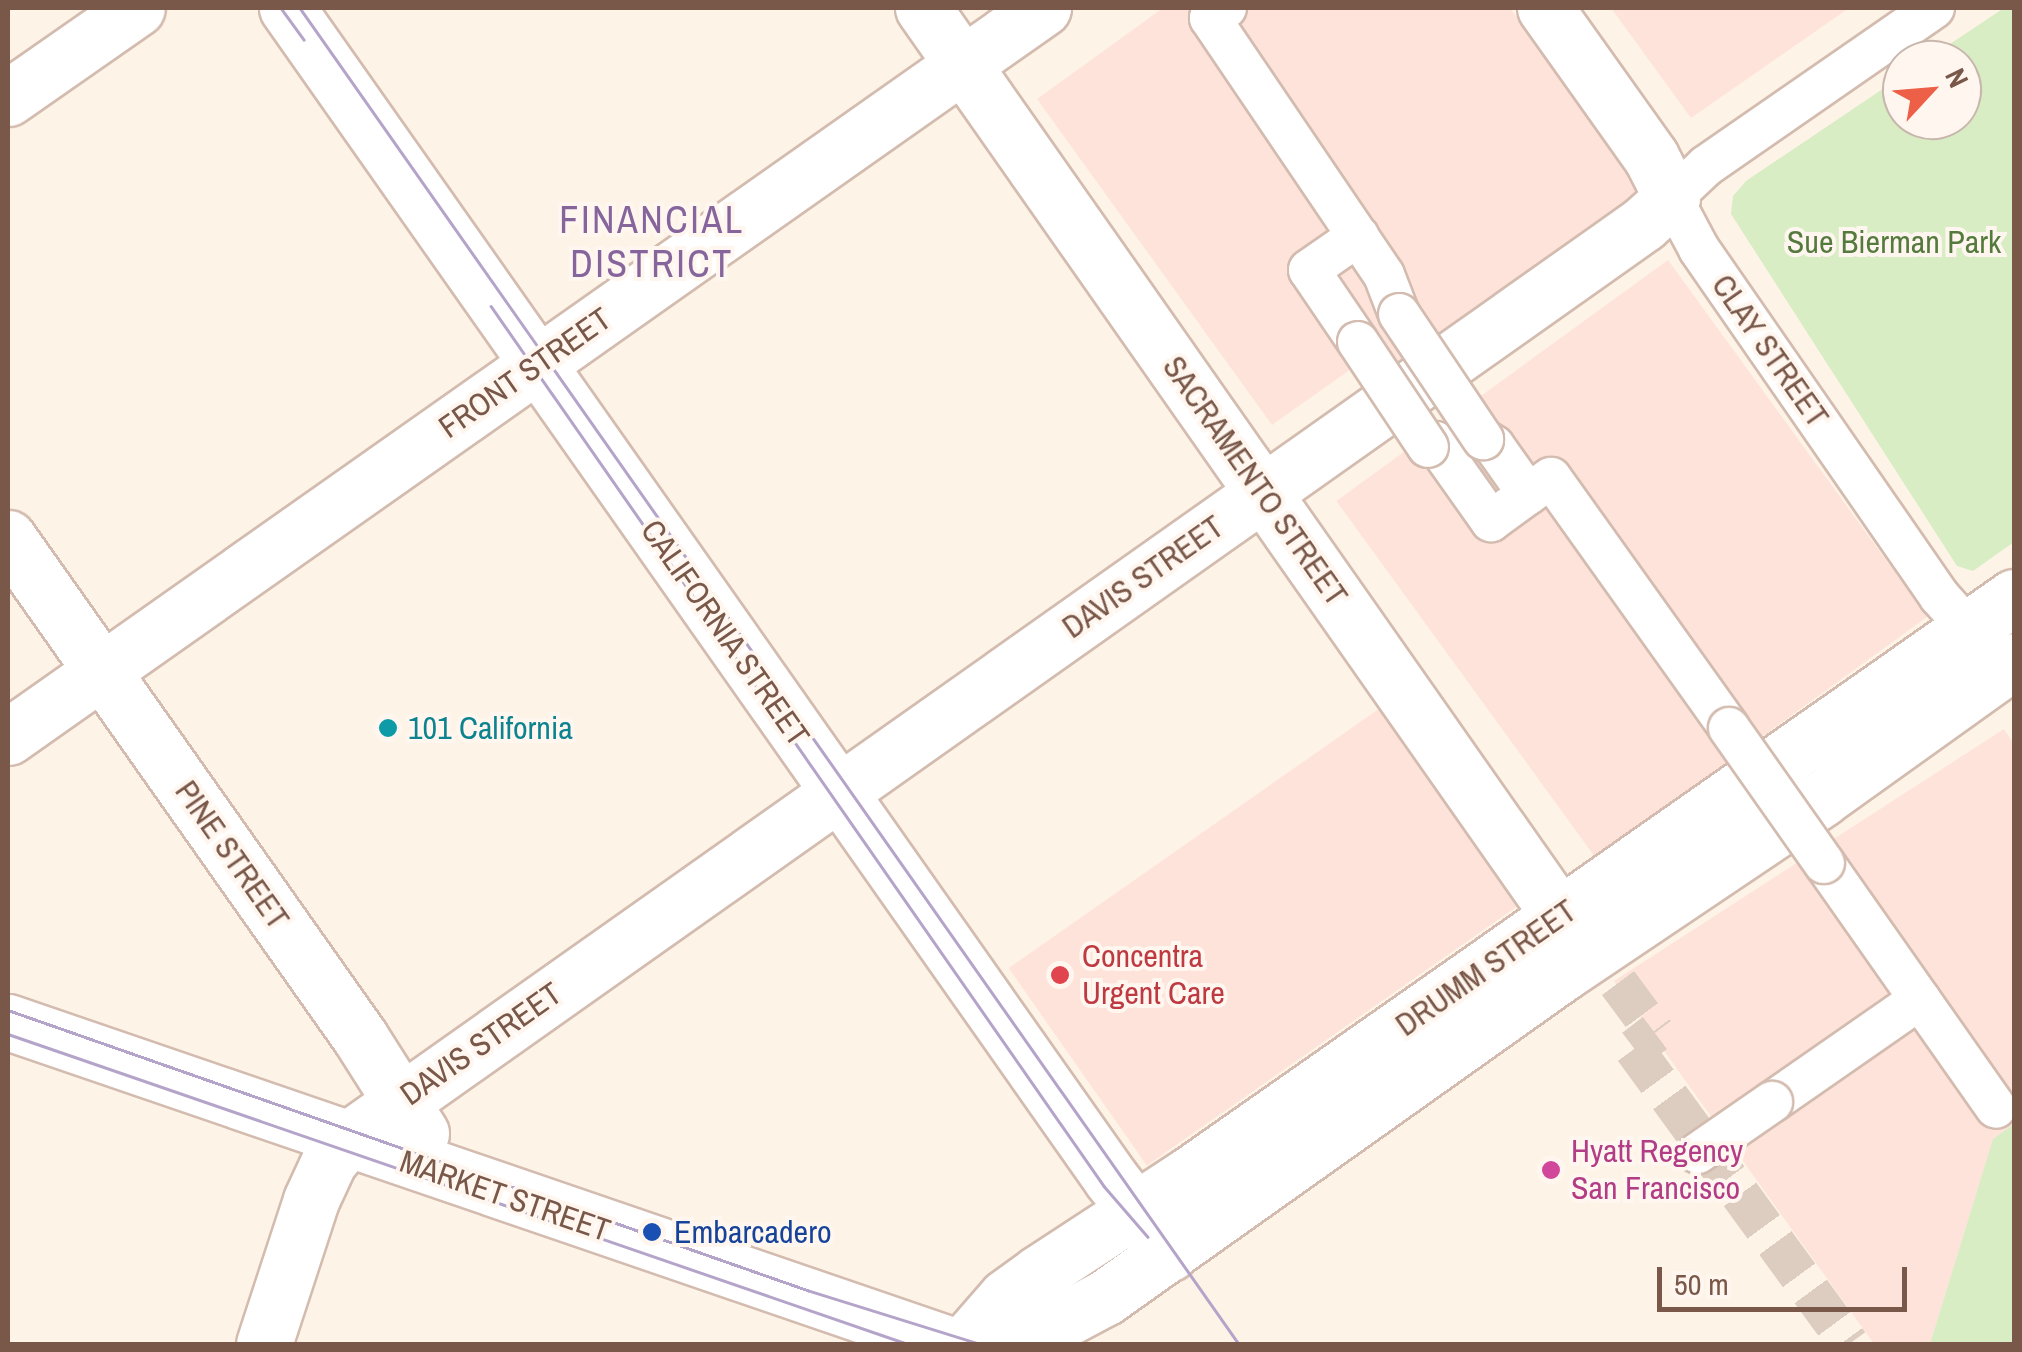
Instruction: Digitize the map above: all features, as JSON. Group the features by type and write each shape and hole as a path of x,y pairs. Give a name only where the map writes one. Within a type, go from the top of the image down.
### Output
{"street":[{"path":"8,98 137,8"},
{"name":"CALIFORNIA STREET","path":"288,8 838,792 1133,1208 1170,1253"},
{"name":"SACRAMENTO STREET","path":"923,8 1574,936"},
{"name":"FRONT STREET","path":"8,737 1042,8"},
{"path":"1226,8 1210,18 1384,275 1399,314 1483,439 1494,446 1528,494"},
{"name":"CLAY STREET","path":"1545,8 1651,157 1698,249 1940,597 2011,670"},
{"name":"DAVIS STREET","path":"264,1344 311,1200 328,1161 347,1140 1643,224 1706,166 1934,8"},
{"path":"1358,236 1308,270 1428,447 1435,442 1491,521 1551,478 1996,1108"},
{"name":"PINE STREET","path":"8,538 360,1037 450,1177"},
{"name":"DRUMM STREET","path":"994,1344 1027,1339 1064,1321 1170,1253 1968,628 2014,597"},
{"name":"DRUMM STREET","path":"965,1344 1006,1296 1133,1208 1574,936 1821,799 2011,670"},
{"path":"1698,1153 1920,999"},
{"name":"MARKET STREET","path":"8,1022 450,1177 948,1344"},
{"name":"MARKET STREET","path":"347,1140 415,1194 620,1273 793,1333 928,1344"}],"shaded area":[{"path":"1163,8 1510,8 1641,190 1366,389 1351,369 1272,425 1037,99"},
{"path":"1611,8 1849,8 1691,118"},
{"path":"1668,260 1927,617 1596,858 1336,501"},
{"path":"1383,706 1521,903 1147,1166 1009,968"},
{"path":"2004,729 2014,744 2014,1124 1993,1140 1930,1344 1874,1344 1614,981"}],"green space":[{"name":"Sue Bierman Park","path":"2004,8 2014,8 2014,542 1973,571 1957,566 1731,214 1733,196 1746,181 1882,89 1882,140 1982,140 1982,40 1956,40"},
{"path":"2014,1124 2014,1344 1930,1344 1993,1139"}],"tunnel":[{"path":"1618,983 1655,1033 1634,1049 1849,1344"}],"tram line":[{"path":"281,8 304,40"},
{"path":"300,8 1239,1344"},
{"path":"491,306 1104,1186 1148,1237"},
{"path":"8,1010 807,1290 980,1344"},
{"path":"8,1034 908,1344"}],"place":[{"name":"101 California","path":"388,728"},
{"name":"Concentra Urgent Care","path":"1060,975"},
{"name":"Hyatt Regency San Francisco","path":"1551,1170"},
{"name":"Embarcadero","path":"652,1232"}],"district":[{"name":"FINANCIAL DISTRICT","path":"652,242"}]}
